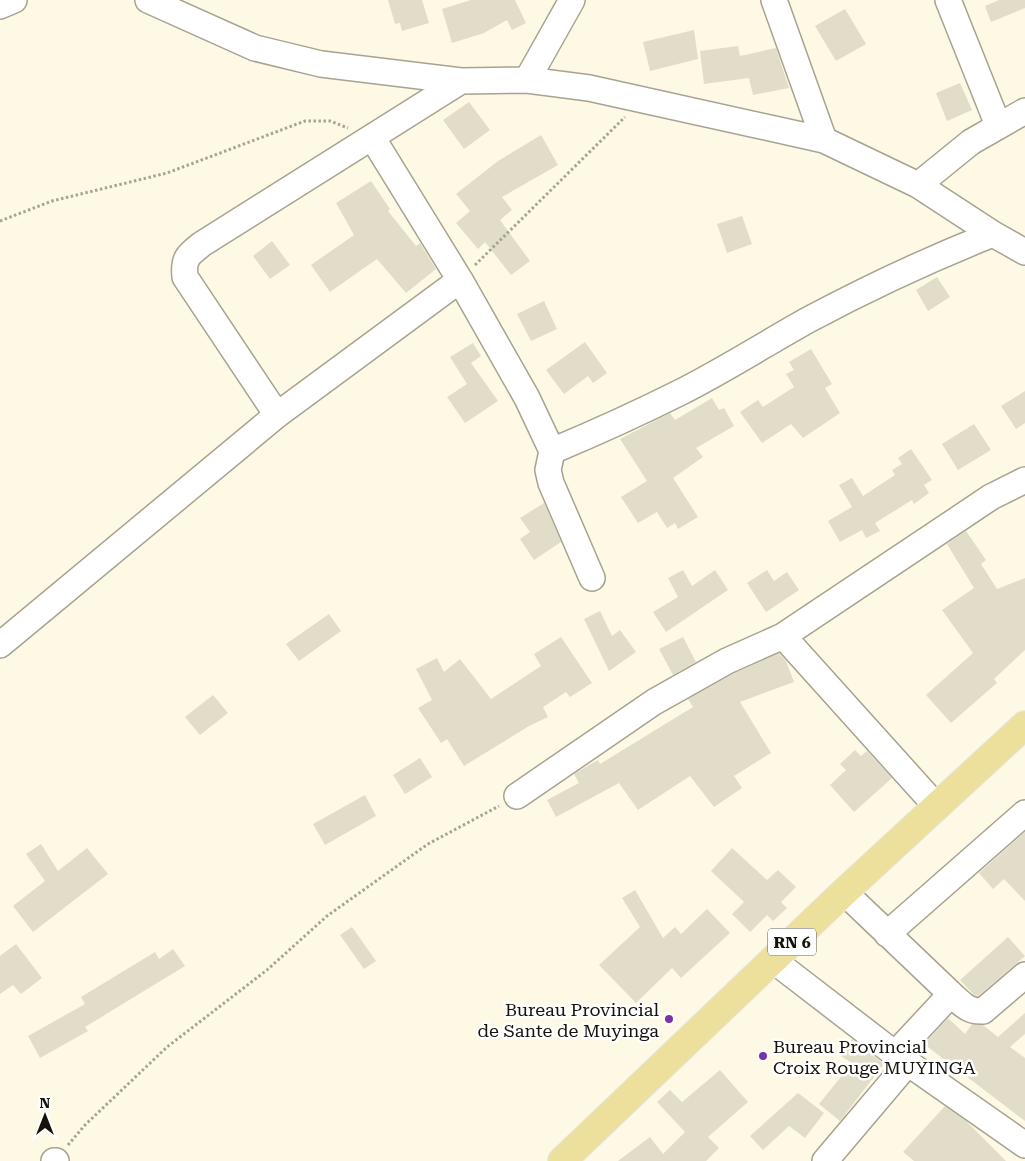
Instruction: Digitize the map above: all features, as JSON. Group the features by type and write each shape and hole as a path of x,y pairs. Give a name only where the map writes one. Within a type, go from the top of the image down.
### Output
{"main road":[{"name":"RN 6","path":"562,1161 844,892 1025,725"}],"street":[{"path":"0,6 14,0"},
{"path":"148,0 255,48 320,64 461,81 527,80 589,88 824,140 918,185 993,234 1025,252"},
{"path":"527,80 572,0"},
{"path":"774,0 824,140"},
{"path":"948,0 998,125"},
{"path":"277,415 185,277 184,264 188,255 202,244 461,81"},
{"path":"918,185 954,155 998,125 1025,111"},
{"path":"372,137 507,358 552,450 548,470 551,483 592,578"},
{"path":"552,450 608,427 681,392 875,286 936,257 993,234"},
{"path":"0,645 277,415 460,280"},
{"path":"517,796 654,702 727,661 783,636 982,502 1025,480"},
{"path":"783,636 937,807"},
{"path":"887,934 1025,813"},
{"path":"844,892 966,1008 974,1011 982,1010 1025,975"},
{"path":"773,960 902,1058 1025,1145"},
{"path":"825,1161 951,994"}],"path":[{"path":"460,280 644,99"},
{"path":"0,221 52,201 167,173 305,121 330,121 372,137"},
{"path":"55,1160 85,1125 167,1047 267,970 327,916 428,844 517,796"}],"building":[{"path":"388,0 422,0 429,23 402,31 400,23 395,24"},
{"path":"471,0 515,0 526,23 512,30 507,20 484,33 452,43 442,9"},
{"path":"999,0 1025,0 1025,8 991,22 985,6"},
{"path":"845,9 866,44 836,61 815,26"},
{"path":"694,30 698,59 650,71 643,42"},
{"path":"738,46 740,56 776,48 789,88 753,95 749,78 704,84 700,51"},
{"path":"960,83 972,110 947,121 936,93"},
{"path":"469,102 490,130 464,149 443,120"},
{"path":"541,135 558,165 502,197 512,210 500,220 530,261 511,275 485,242 478,249 456,223 470,211 456,194 498,161"},
{"path":"371,181 390,209 388,211 416,246 420,243 436,269 406,293 377,259 330,292 311,265 354,235 336,203"},
{"path":"742,216 752,244 727,253 717,224"},
{"path":"272,241 290,265 270,279 253,256"},
{"path":"937,277 950,297 928,311 916,290"},
{"path":"544,301 557,329 531,341 517,314"},
{"path":"585,342 607,373 593,383 588,376 564,394 546,370"},
{"path":"473,343 481,356 471,363 498,401 465,423 447,397 467,384 450,357"},
{"path":"811,349 832,384 825,388 840,413 803,438 791,424 762,443 740,412 758,400 763,407 794,387 786,374 794,370 789,362"},
{"path":"1025,391 1025,423 1016,429 1001,406"},
{"path":"712,398 719,410 724,408 734,426 696,448 703,457 673,478 698,517 678,529 675,523 667,528 657,512 638,523 621,497 647,481 620,439 670,413 675,420"},
{"path":"974,424 991,450 958,470 942,444"},
{"path":"911,449 932,480 924,485 929,493 914,504 912,500 875,523 880,531 866,538 862,530 840,542 828,521 852,507 839,485 852,478 863,496 895,475 892,470 902,464 898,458"},
{"path":"544,503 561,542 534,560 520,539 530,532 520,518"},
{"path":"966,531 986,560 981,564 997,589 1025,578 1025,650 994,679 997,683 951,723 926,695 973,653 942,610 974,588 947,544"},
{"path":"683,570 692,586 715,570 728,590 666,632 653,612 678,597 668,578"},
{"path":"767,570 774,581 787,572 799,590 766,612 747,583"},
{"path":"600,611 612,636 620,630 636,652 609,671 584,619"},
{"path":"329,614 341,631 299,661 286,644"},
{"path":"561,637 592,683 570,697 566,692 543,707 548,717 529,726 464,766 447,739 441,743 418,708 432,700 416,669 437,658 444,672 460,659 491,699 541,666 534,654"},
{"path":"683,637 696,662 673,675 659,649"},
{"path":"779,653 786,661 794,682 740,702 771,753 734,776 742,788 714,807 690,776 638,810 619,783 556,817 547,800 579,783 574,774 598,760 600,764 693,707 688,699 733,674"},
{"path":"213,695 228,713 200,735 185,717"},
{"path":"855,750 861,756 867,751 892,778 854,812 830,785 846,770 840,764"},
{"path":"420,758 432,777 405,794 393,775"},
{"path":"365,795 376,816 325,845 313,824"},
{"path":"1025,832 1025,901 1004,879 993,889 979,873"},
{"path":"41,844 58,871 87,848 108,874 33,932 13,906 45,881 26,854"},
{"path":"732,848 767,880 778,870 796,887 781,902 787,908 773,921 767,915 750,932 732,914 744,902 711,871"},
{"path":"635,890 663,938 675,927 681,934 707,909 730,933 681,978 672,968 636,1003 599,965 640,927 622,898"},
{"path":"352,927 376,961 364,969 340,935"},
{"path":"1008,937 1025,956 978,996 973,994 960,980"},
{"path":"16,944 42,978 21,994 13,985 0,994 0,956"},
{"path":"173,949 185,966 85,1027 88,1031 40,1058 28,1036 85,1004 81,997 155,952 159,959"},
{"path":"1025,1013 1025,1034 1010,1047 1025,1058 1025,1121 924,1044 948,1018 965,1034 972,1024 983,1025 998,1037"},
{"path":"852,1039 884,1064 840,1121 819,1104 852,1063 841,1056"},
{"path":"720,1070 748,1102 708,1137 719,1148 706,1161 618,1161 650,1137 663,1154 685,1132 657,1102 670,1090 682,1102"},
{"path":"798,1093 824,1113 805,1138 789,1126 763,1150 750,1136"},
{"path":"945,1106 966,1121 1006,1161 914,1161 903,1152"}],"place":[{"name":"Bureau Provincial de Sante de Muyinga","path":"669,1019"},
{"name":"Bureau Provincial Croix Rouge MUYINGA","path":"763,1056"}]}
